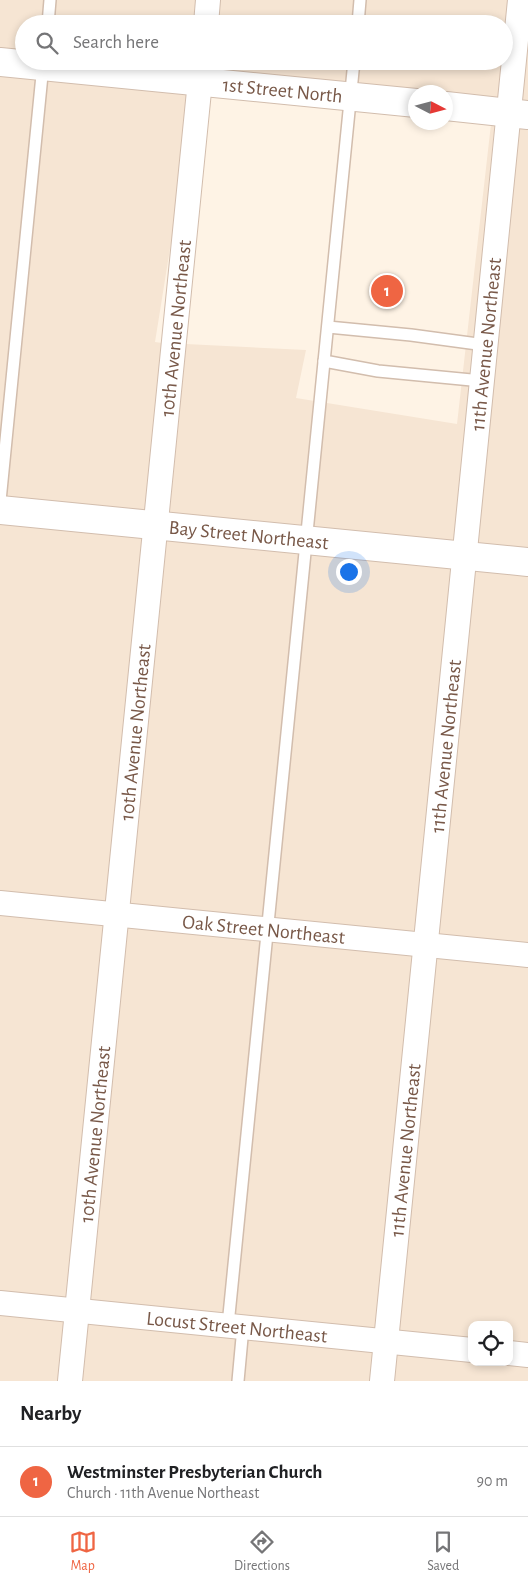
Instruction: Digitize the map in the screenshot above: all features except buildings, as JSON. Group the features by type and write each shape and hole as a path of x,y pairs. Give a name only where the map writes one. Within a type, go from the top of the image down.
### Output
{"street":[{"path":"207,15 208,0"},
{"name":"11th Avenue Northeast","path":"382,1381 485,345 518,114 520,0"},
{"name":"1st Street North","path":"0,62 15,63"},
{"name":"1st Street North","path":"162,70 201,72 351,97 408,102"},
{"name":"10th Avenue Northeast","path":"70,1381 201,72"},
{"path":"453,107 518,114"},
{"name":"Bay Street Northeast","path":"0,510 528,562"},
{"name":"Oak Street Northeast","path":"0,903 528,955"},
{"name":"Locust Street Northeast","path":"0,1303 468,1350"},
{"path":"513,1353 528,1355"}],"lane":[{"path":"49,15 50,0"},
{"path":"359,15 360,0"},
{"path":"0,501 43,70"},
{"path":"238,1381 236,1326 268,929 353,70"},
{"path":"328,327 411,335 485,345"},
{"path":"324,362 378,371 482,381"}],"shaded area":[{"path":"0,0 196,0 195,15 15,15 15,53 0,51"},
{"path":"220,0 508,0 506,15 219,15"},
{"path":"528,36 528,104 521,103"},
{"path":"213,70 501,70 498,101 453,97 453,85 408,85 408,91 213,73"},
{"path":"0,73 187,91 173,230 155,342 162,343 145,513 0,499"},
{"path":"495,122 454,544 169,516 186,344 306,350 296,398 457,424 491,124"},
{"path":"519,124 528,125 528,551 477,546"},
{"path":"0,520 143,534 106,903 0,892"},
{"path":"166,537 452,565 415,933 130,905"},
{"path":"475,567 528,573 528,945 439,936"},
{"path":"0,913 104,924 67,1299 0,1292"},
{"path":"128,926 413,954 375,1329 90,1301"},
{"path":"436,957 528,966 528,1345 513,1343 513,1321 468,1321 468,1339 399,1332"},
{"path":"0,1313 65,1320 59,1381 0,1381"},
{"path":"88,1322 373,1350 370,1381 82,1381"},
{"path":"397,1353 468,1360 468,1366 513,1366 513,1364 528,1366 528,1381 394,1381"}],"place":[{"name":"Westminster Presbyterian Church","path":"387,291"}]}
